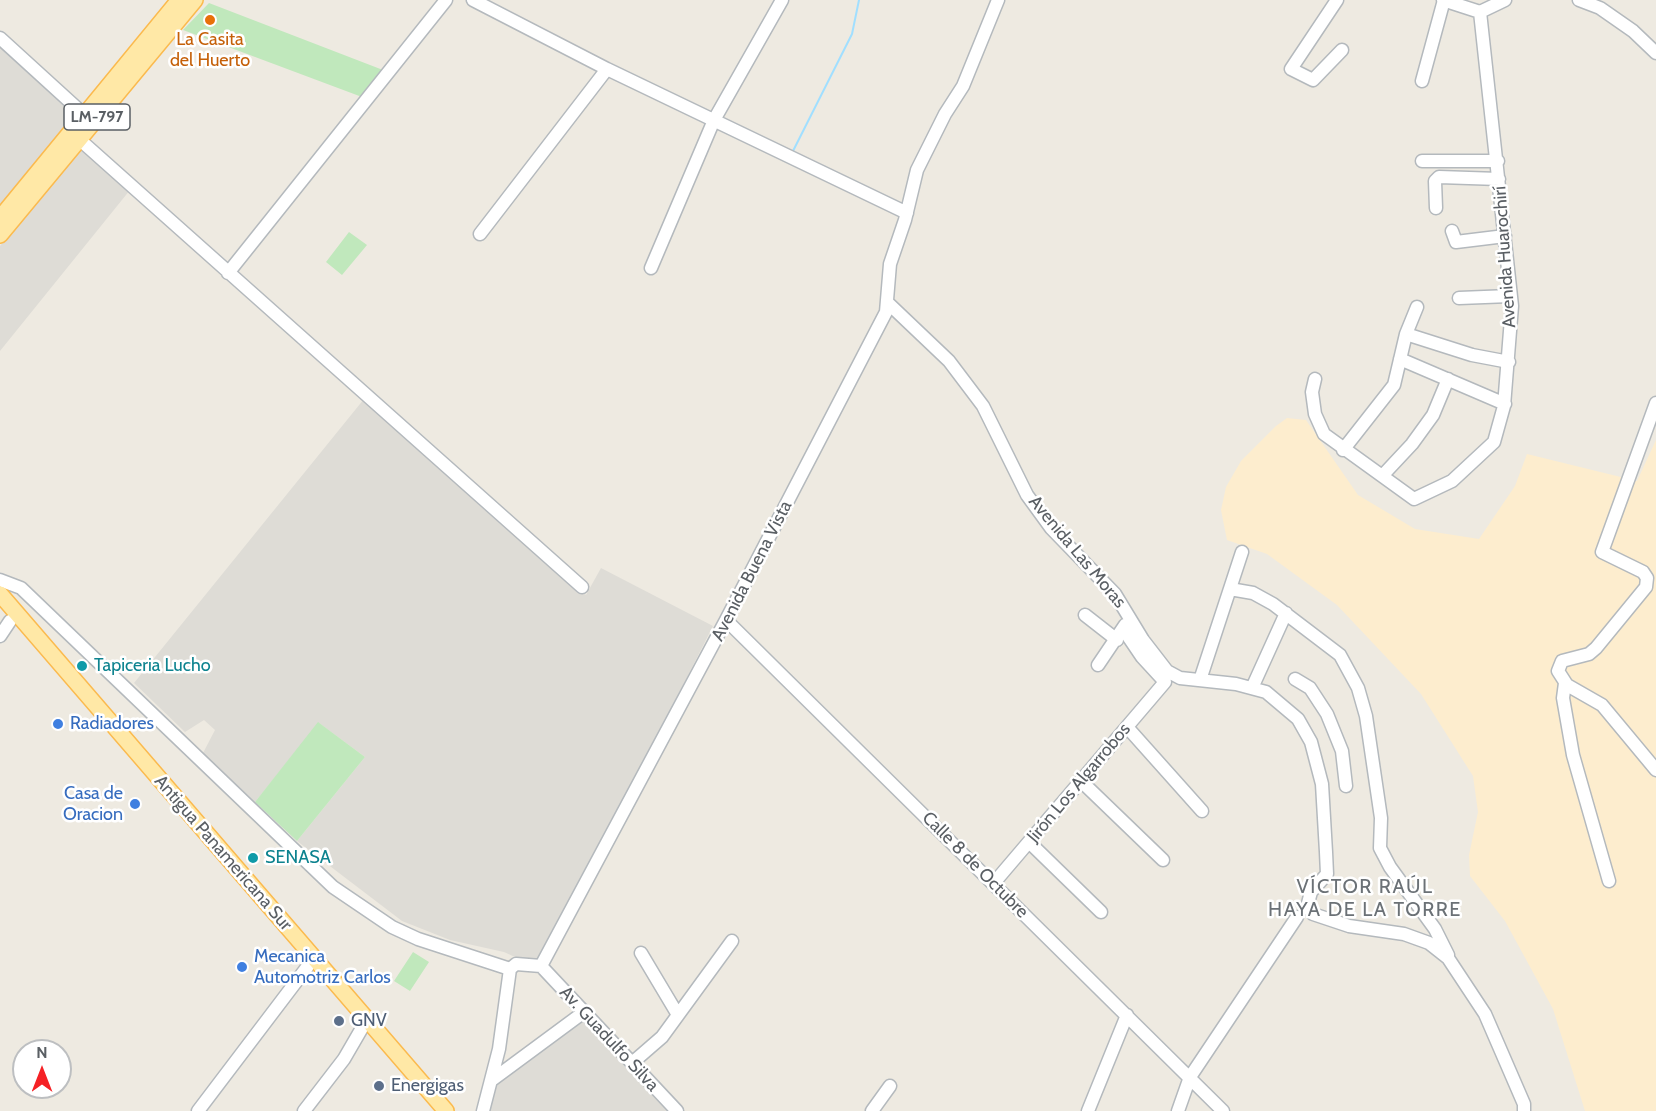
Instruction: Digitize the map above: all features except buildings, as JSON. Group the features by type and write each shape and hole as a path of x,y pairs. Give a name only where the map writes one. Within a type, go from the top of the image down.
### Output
{"main road":[{"name":"LM-797","path":"0,235 79,139 89,118 179,0"},
{"name":"LM-797","path":"0,218 195,0"},
{"name":"Antigua Panamericana Sur","path":"0,594 308,966 434,1111"},
{"name":"Antigua Panamericana Sur","path":"5,615 446,1111"}],"street":[{"path":"228,273 446,0"},
{"path":"473,0 608,69 907,213"},
{"path":"651,268 714,120 782,0"},
{"name":"Avenida Buena Vista","path":"541,966 726,620 888,303 886,281 907,213 917,170 930,141 963,86 998,0"},
{"path":"1337,0 1291,69 1313,80 1342,50"},
{"path":"1422,81 1444,0 1480,12 1505,0"},
{"path":"1579,0 1602,4 1656,53"},
{"name":"Avenida Huarochirí","path":"1383,475 1412,498 1418,499 1452,481 1494,442 1504,404 1509,362 1510,296 1498,161 1480,12"},
{"path":"0,38 89,118"},
{"path":"480,234 608,69"},
{"path":"79,139 582,587"},
{"path":"1422,161 1498,161"},
{"path":"1436,208 1435,181 1439,177 1499,178"},
{"path":"1452,231 1456,242 1505,236"},
{"path":"1459,298 1510,296"},
{"name":"Avenida Las Moras","path":"888,303 949,361 983,406 1027,495 1051,528 1094,569 1130,616 1143,640 1167,671 1173,676 1266,692 1298,718 1316,759 1322,784 1327,874 1311,892 1307,907 1313,914 1349,926 1404,934 1429,943 1448,958 1485,1014 1524,1104 1524,1111"},
{"path":"1343,450 1394,384 1406,334 1417,307"},
{"path":"1406,334 1472,355 1509,362"},
{"path":"1400,359 1504,404"},
{"path":"1315,379 1312,392 1315,414 1324,434 1343,450 1383,475 1412,444 1433,415 1448,379"},
{"path":"1656,403 1602,549 1603,555 1642,572 1647,578 1646,587 1596,648 1589,654 1562,661 1558,671 1570,685 1602,705 1656,770"},
{"path":"1200,680 1242,552"},
{"path":"0,580 21,588 333,887 392,927 416,938 510,969"},
{"path":"1230,589 1253,593 1286,613 1340,655 1358,688 1366,716 1381,818 1380,848 1390,867 1435,929 1454,967"},
{"path":"1252,688 1286,613"},
{"path":"0,636 5,615"},
{"path":"1085,615 1120,635"},
{"path":"1098,665 1120,635 1130,616"},
{"name":"Calle 8 de Octubre","path":"726,620 1223,1111"},
{"name":"Jirón Los Algarrobos","path":"993,884 1165,682 1120,635"},
{"path":"1295,679 1310,688 1327,714 1342,751 1346,786"},
{"path":"1570,685 1563,698 1573,755 1609,881"},
{"path":"1126,727 1202,811"},
{"path":"1081,781 1163,860"},
{"path":"1029,842 1101,912"},
{"path":"1178,1111 1190,1077 1297,917"},
{"path":"632,1063 662,1037 732,941"},
{"path":"641,953 678,1016"},
{"path":"483,1111 506,1012 510,969 516,964 541,966"},
{"path":"198,1111 308,966"},
{"name":"Av. Guadulfo Silva","path":"541,966 677,1111"},
{"path":"492,1080 584,1012"},
{"path":"1088,1111 1127,1016"},
{"path":"304,1111 344,1059 362,1028"},
{"path":"872,1111 890,1086"}],"shaded area":[{"path":"0,44 72,109 70,125 0,208"},
{"path":"81,148 130,190 0,351 0,246"},
{"path":"364,399 486,511 586,595 601,568 713,626 578,892 537,960 528,963 504,952 450,940 402,921 297,841 365,757 319,723 255,802 203,753 215,730 204,720 185,732 134,683"},
{"path":"579,1012 668,1111 490,1111 500,1069"}],"green space":[{"path":"209,3 383,70 362,97 183,30"},
{"path":"349,232 367,245 342,275 326,262"},
{"path":"318,722 365,757 297,841 255,802"},
{"path":"413,952 429,962 410,991 394,981"}],"sand":[{"path":"1287,418 1306,420 1358,495 1415,529 1479,539 1515,486 1527,454 1637,481 1656,440 1656,1111 1585,1111 1553,1009 1505,921 1470,876 1469,855 1478,812 1473,776 1421,694 1337,605 1267,554 1227,540 1221,510 1226,487 1241,461"}],"waterway":[{"path":"792,153 852,34 859,0"}],"place":[{"name":"La Casita del Huerto","path":"210,20"},
{"name":"Tapiceria Lucho","path":"82,666"},
{"name":"Radiadores","path":"58,724"},
{"name":"Casa de Oracion","path":"135,804"},
{"name":"SENASA","path":"253,858"},
{"name":"Mecanica Automotriz Carlos","path":"242,967"},
{"name":"GNV","path":"339,1021"},
{"name":"Energigas","path":"379,1086"}],"district":[{"name":"VÍCTOR RAÚL HAYA DE LA TORRE","path":"1365,898"}]}
